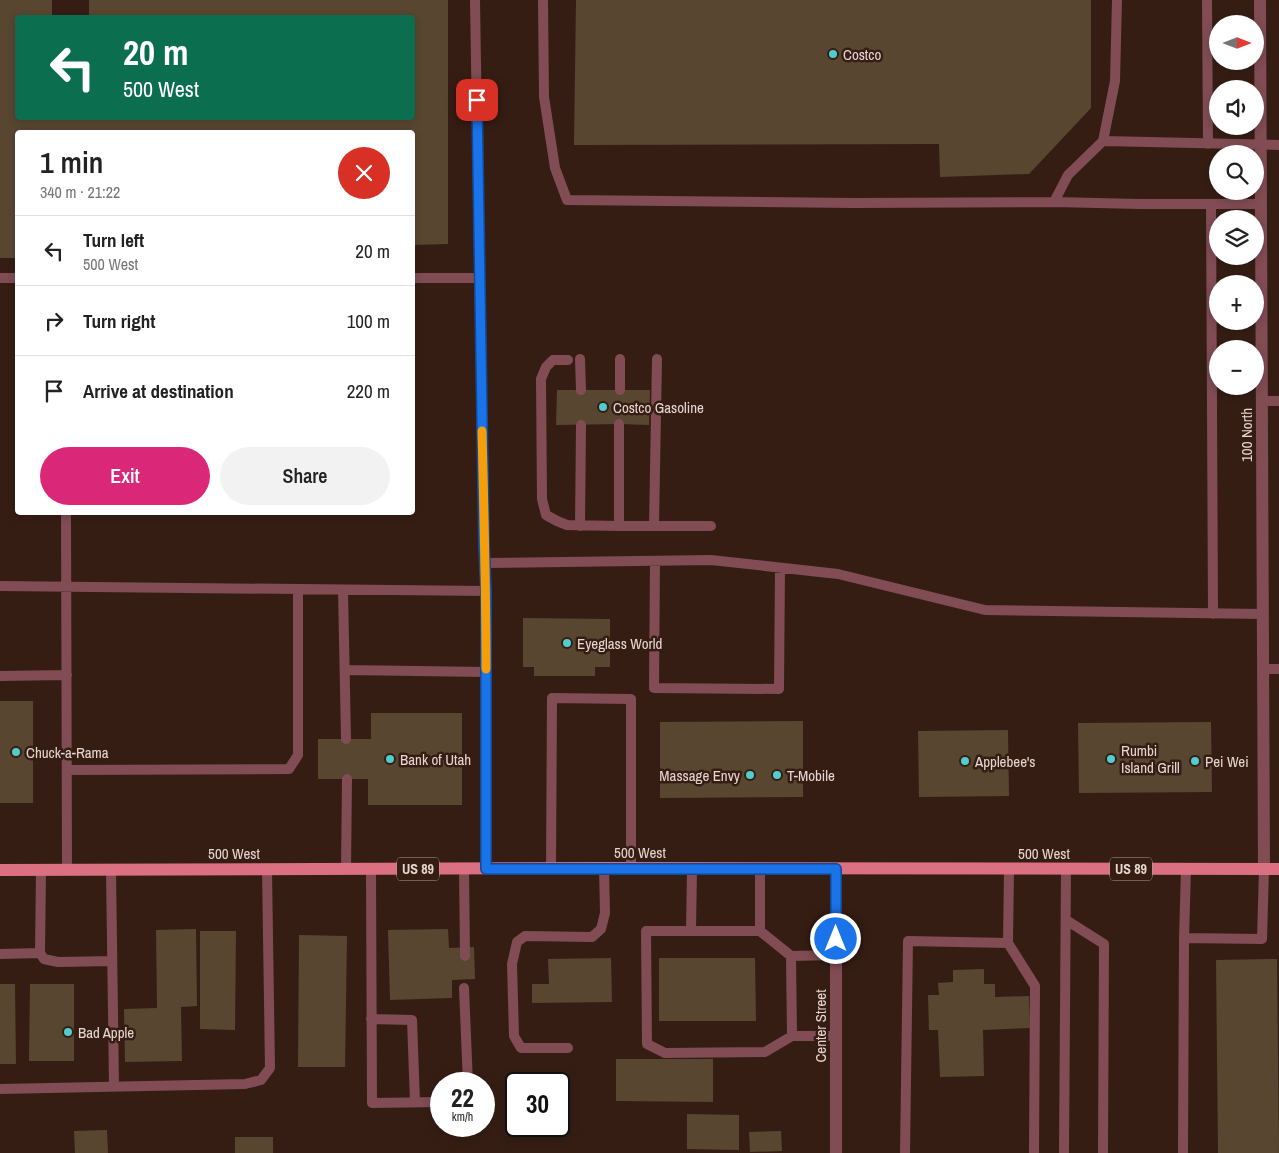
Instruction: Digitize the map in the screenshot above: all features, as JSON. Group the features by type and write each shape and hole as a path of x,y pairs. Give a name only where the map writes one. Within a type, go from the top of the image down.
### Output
{"main road":[{"name":"500 West","path":"0,870 604,868 1279,869"}],"street":[{"name":"100 North","path":"1260,0 1261,145"},
{"name":"100 North","path":"1261,200 1264,869"},
{"name":"Center Street","path":"836,869 836,1153"}],"lane":[{"path":"475,0 486,591 486,869"},
{"path":"543,0 544,96 555,168 567,200 1261,204"},
{"path":"1054,202 1068,175 1103,141 1115,81 1117,0"},
{"path":"1207,0 1208,144"},
{"path":"1103,141 1261,145"},
{"path":"1264,145 1279,145"},
{"path":"1211,204 1213,614"},
{"path":"0,278 15,278"},
{"path":"415,278 480,278"},
{"path":"580,359 581,390"},
{"path":"620,359 620,390"},
{"path":"654,526 656,359"},
{"path":"568,360 553,360 546,367 541,380 542,500 546,515 567,525 580,526 711,526"},
{"path":"1262,401 1279,401"},
{"path":"580,526 581,424"},
{"path":"619,424 619,526"},
{"path":"66,515 67,870"},
{"path":"484,563 711,560 838,574 985,610 1262,614"},
{"path":"655,561 654,688 779,689 780,568"},
{"path":"0,586 486,591"},
{"path":"67,770 289,769 298,755 298,589"},
{"path":"343,590 346,740"},
{"path":"1263,669 1279,669"},
{"path":"345,670 486,672"},
{"path":"0,676 67,675"},
{"path":"551,869 552,698 631,699 631,868"},
{"path":"346,869 347,779"},
{"path":"568,1048 521,1048 514,1036 512,964 517,942 524,936 592,936 601,929 605,913 604,868"},
{"path":"760,868 760,931"},
{"path":"371,869 372,1103 430,1102"},
{"path":"464,869 465,956"},
{"path":"691,931 692,869"},
{"path":"1009,869 1008,943 1035,986 1034,1153"},
{"path":"1064,1153 1066,869"},
{"path":"1183,1153 1186,869"},
{"path":"1184,938 1262,939 1264,869"},
{"path":"41,870 40,953 44,959 58,962 112,960"},
{"path":"112,870 114,1086"},
{"path":"0,1089 245,1084 261,1080 270,1068 267,870"},
{"path":"1066,920 1104,944 1103,1153"},
{"path":"836,955 791,956 760,931 646,931 647,1044 665,1053 765,1052 792,1036 836,1036"},
{"path":"905,1153 908,941 1008,943"},
{"path":"0,954 40,953"},
{"path":"791,956 792,1036"},
{"path":"464,988 468,1072"},
{"path":"371,1020 412,1020 415,1102"}],"building":[{"path":"0,0 52,0 52,15 15,15 15,120 415,120 415,15 89,15 89,0 448,0 448,244 415,245 415,130 15,130 15,258 0,258"},
{"name":"Costco","path":"576,0 1091,0 1091,108 1029,174 940,177 939,144 574,145"},
{"name":"Costco Gasoline","path":"557,390 650,390 649,425 556,425"},
{"name":"Eyeglass World","path":"523,618 610,619 610,667 595,667 595,676 534,676 534,667 523,667"},
{"name":"Chuck-a-Rama","path":"0,701 33,701 33,803 0,803"},
{"name":"Bank of Utah","path":"371,713 462,713 462,805 368,805 368,779 318,779 318,739 371,739"},
{"path":"803,721 803,797 660,798 660,722"},
{"path":"1211,722 1212,792 1079,793 1078,723"},
{"path":"1008,730 1009,796 919,797 918,731"},
{"path":"196,929 197,1006 181,1007 182,1061 125,1062 124,1009 157,1008 156,930"},
{"path":"448,929 449,948 474,947 475,979 452,980 452,998 390,1000 388,930"},
{"path":"200,931 236,931 235,1030 200,1029"},
{"path":"299,935 347,936 345,1067 298,1067"},
{"path":"611,958 612,1002 532,1003 532,984 549,984 548,959"},
{"path":"659,958 755,958 756,1021 659,1021"},
{"path":"1277,959 1279,1153 1218,1153 1216,960"},
{"path":"984,969 984,984 995,984 995,997 1029,996 1030,1028 983,1030 984,1076 940,1077 938,1030 929,1030 928,995 939,995 938,983 953,982 953,970"},
{"path":"0,984 15,984 16,1064 0,1064"},
{"path":"30,984 74,984 74,1061 29,1061"},
{"path":"616,1059 713,1059 713,1102 616,1101"},
{"path":"687,1114 739,1115 739,1150 687,1149"},
{"path":"107,1130 108,1153 75,1153 74,1131"},
{"path":"781,1131 782,1151 750,1152 749,1132"},
{"path":"235,1137 273,1137 273,1153 235,1153"}],"slow traffic":[{"path":"482,431 486,669"}],"place":[{"name":"Costco","path":"833,54"},
{"name":"Costco Gasoline","path":"603,407"},
{"name":"Eyeglass World","path":"567,643"},
{"name":"Chuck-a-Rama","path":"16,752"},
{"name":"Bank of Utah","path":"390,759"},
{"name":"Rumbi Island Grill","path":"1111,759"},
{"name":"Applebee's","path":"965,761"},
{"name":"Pei Wei","path":"1195,761"},
{"name":"Massage Envy","path":"750,775"},
{"name":"T-Mobile","path":"777,775"},
{"name":"Bad Apple","path":"68,1032"}],"route":[{"path":"477,100 486,591 486,869 836,869 836,939"}]}
